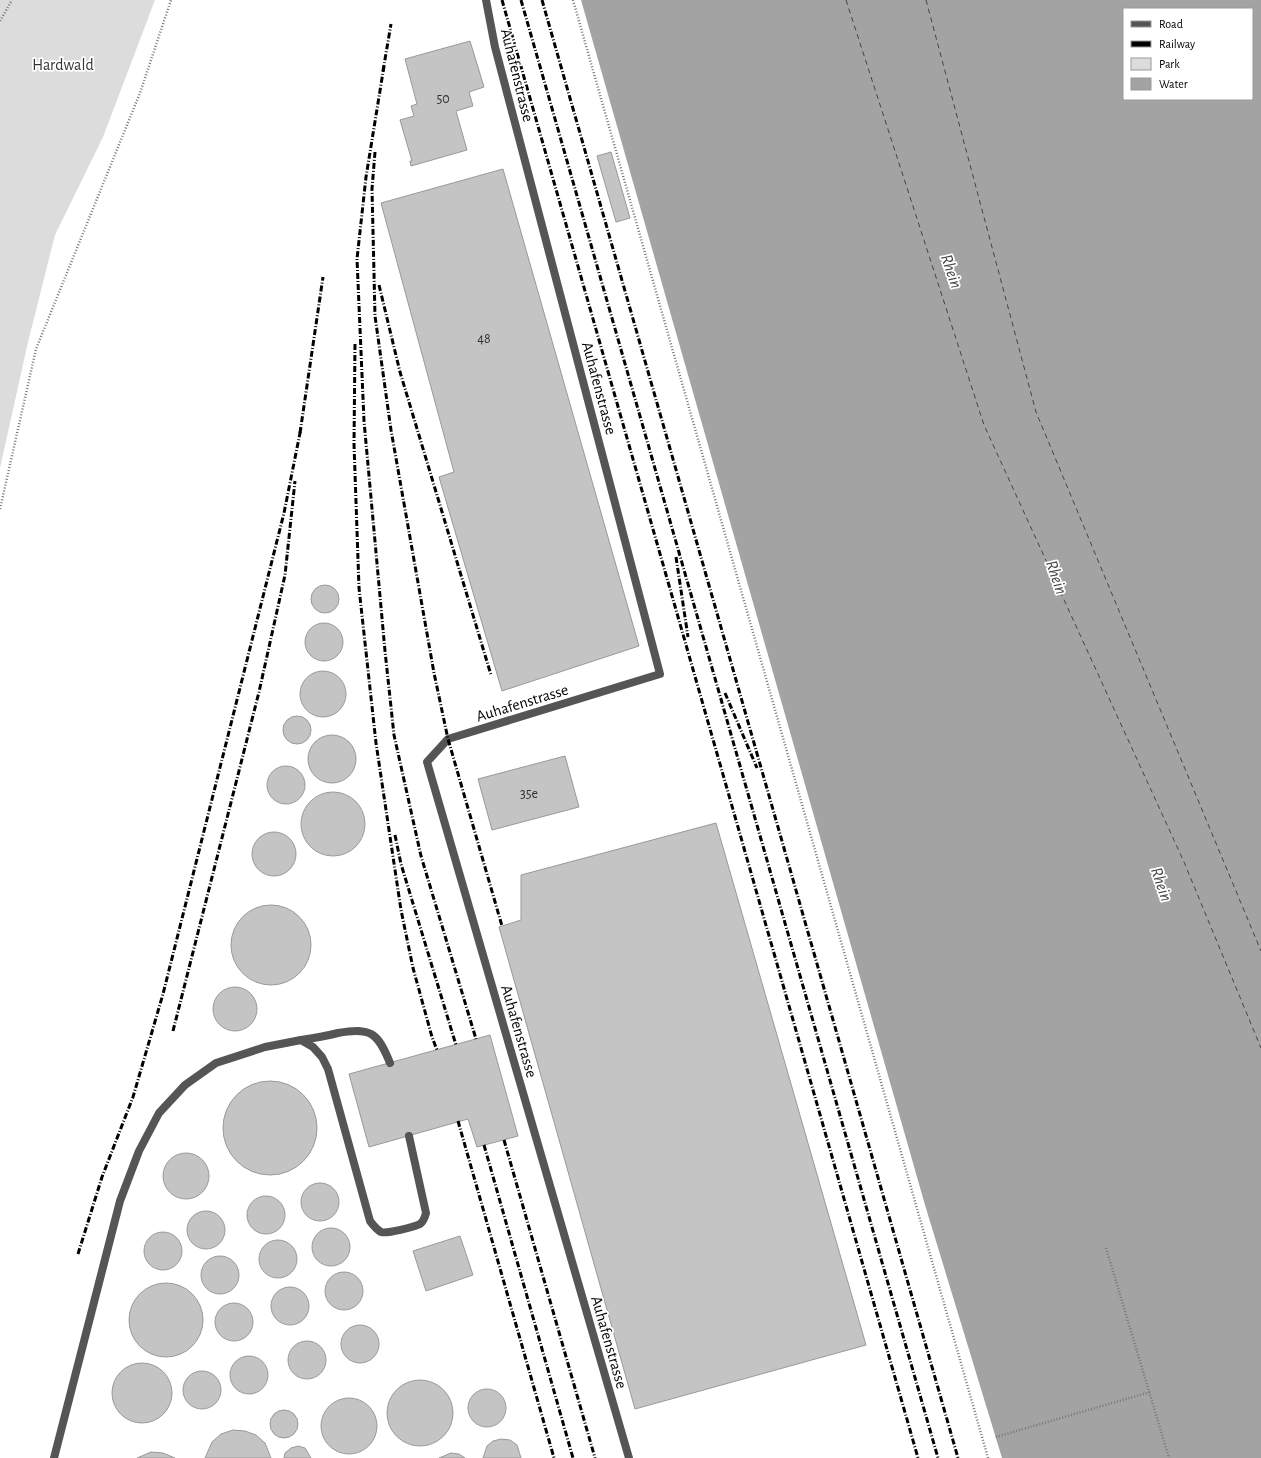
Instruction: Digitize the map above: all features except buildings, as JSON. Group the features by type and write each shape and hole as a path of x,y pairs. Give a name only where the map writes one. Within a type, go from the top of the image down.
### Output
{"street":[{"name":"Auhafenstrasse","path":"486,0 495,47 660,674 448,739 427,762 629,1458"},
{"path":"54,1458 120,1201 139,1151 159,1113 186,1085 216,1063 265,1047 359,1029 376,1038 383,1047 390,1063"},
{"path":"301,1040 313,1047 322,1057 328,1069 370,1221 375,1228 382,1232 389,1233 420,1224 426,1213 409,1136"}],"path":[{"path":"0,21 12,0"},
{"path":"0,509 36,348 140,93 170,0"},
{"path":"573,0 988,1458"},
{"path":"1106,1248 1169,1458"},
{"path":"996,1437 1150,1392"}],"green space":[{"name":"Hardwald","path":"0,0 155,0 103,137 55,235 28,342 0,468"}],"water":[{"name":"Rhein","path":"581,0 1261,0 1261,1458 1002,1458 925,1205"}],"ferry route":[{"path":"846,0 984,425 1184,862 1261,1048"},
{"path":"926,0 1036,412 1261,951"}],"railway":[{"path":"502,0 918,1458"},
{"path":"521,0 938,1458"},
{"path":"542,0 958,1458"},
{"path":"383,71 391,24"},
{"path":"384,66 366,177 357,259 364,421 385,651 394,735 421,856 476,1039"},
{"path":"375,152 372,189 375,316 391,430 434,673 448,739 502,926"},
{"path":"300,433 323,277"},
{"path":"379,285 400,372 491,675"},
{"path":"355,344 354,444 359,588 376,743 401,910 413,968 437,1050"},
{"path":"78,1254 102,1177 133,1097 163,994 284,513 301,428"},
{"path":"173,1031 259,692 285,575 295,481"},
{"path":"676,557 688,637"},
{"path":"725,693 757,768"},
{"path":"395,835 401,864 456,1045"},
{"path":"458,1121 554,1458"},
{"path":"504,1140 595,1458"},
{"path":"484,1145 573,1458"}]}
